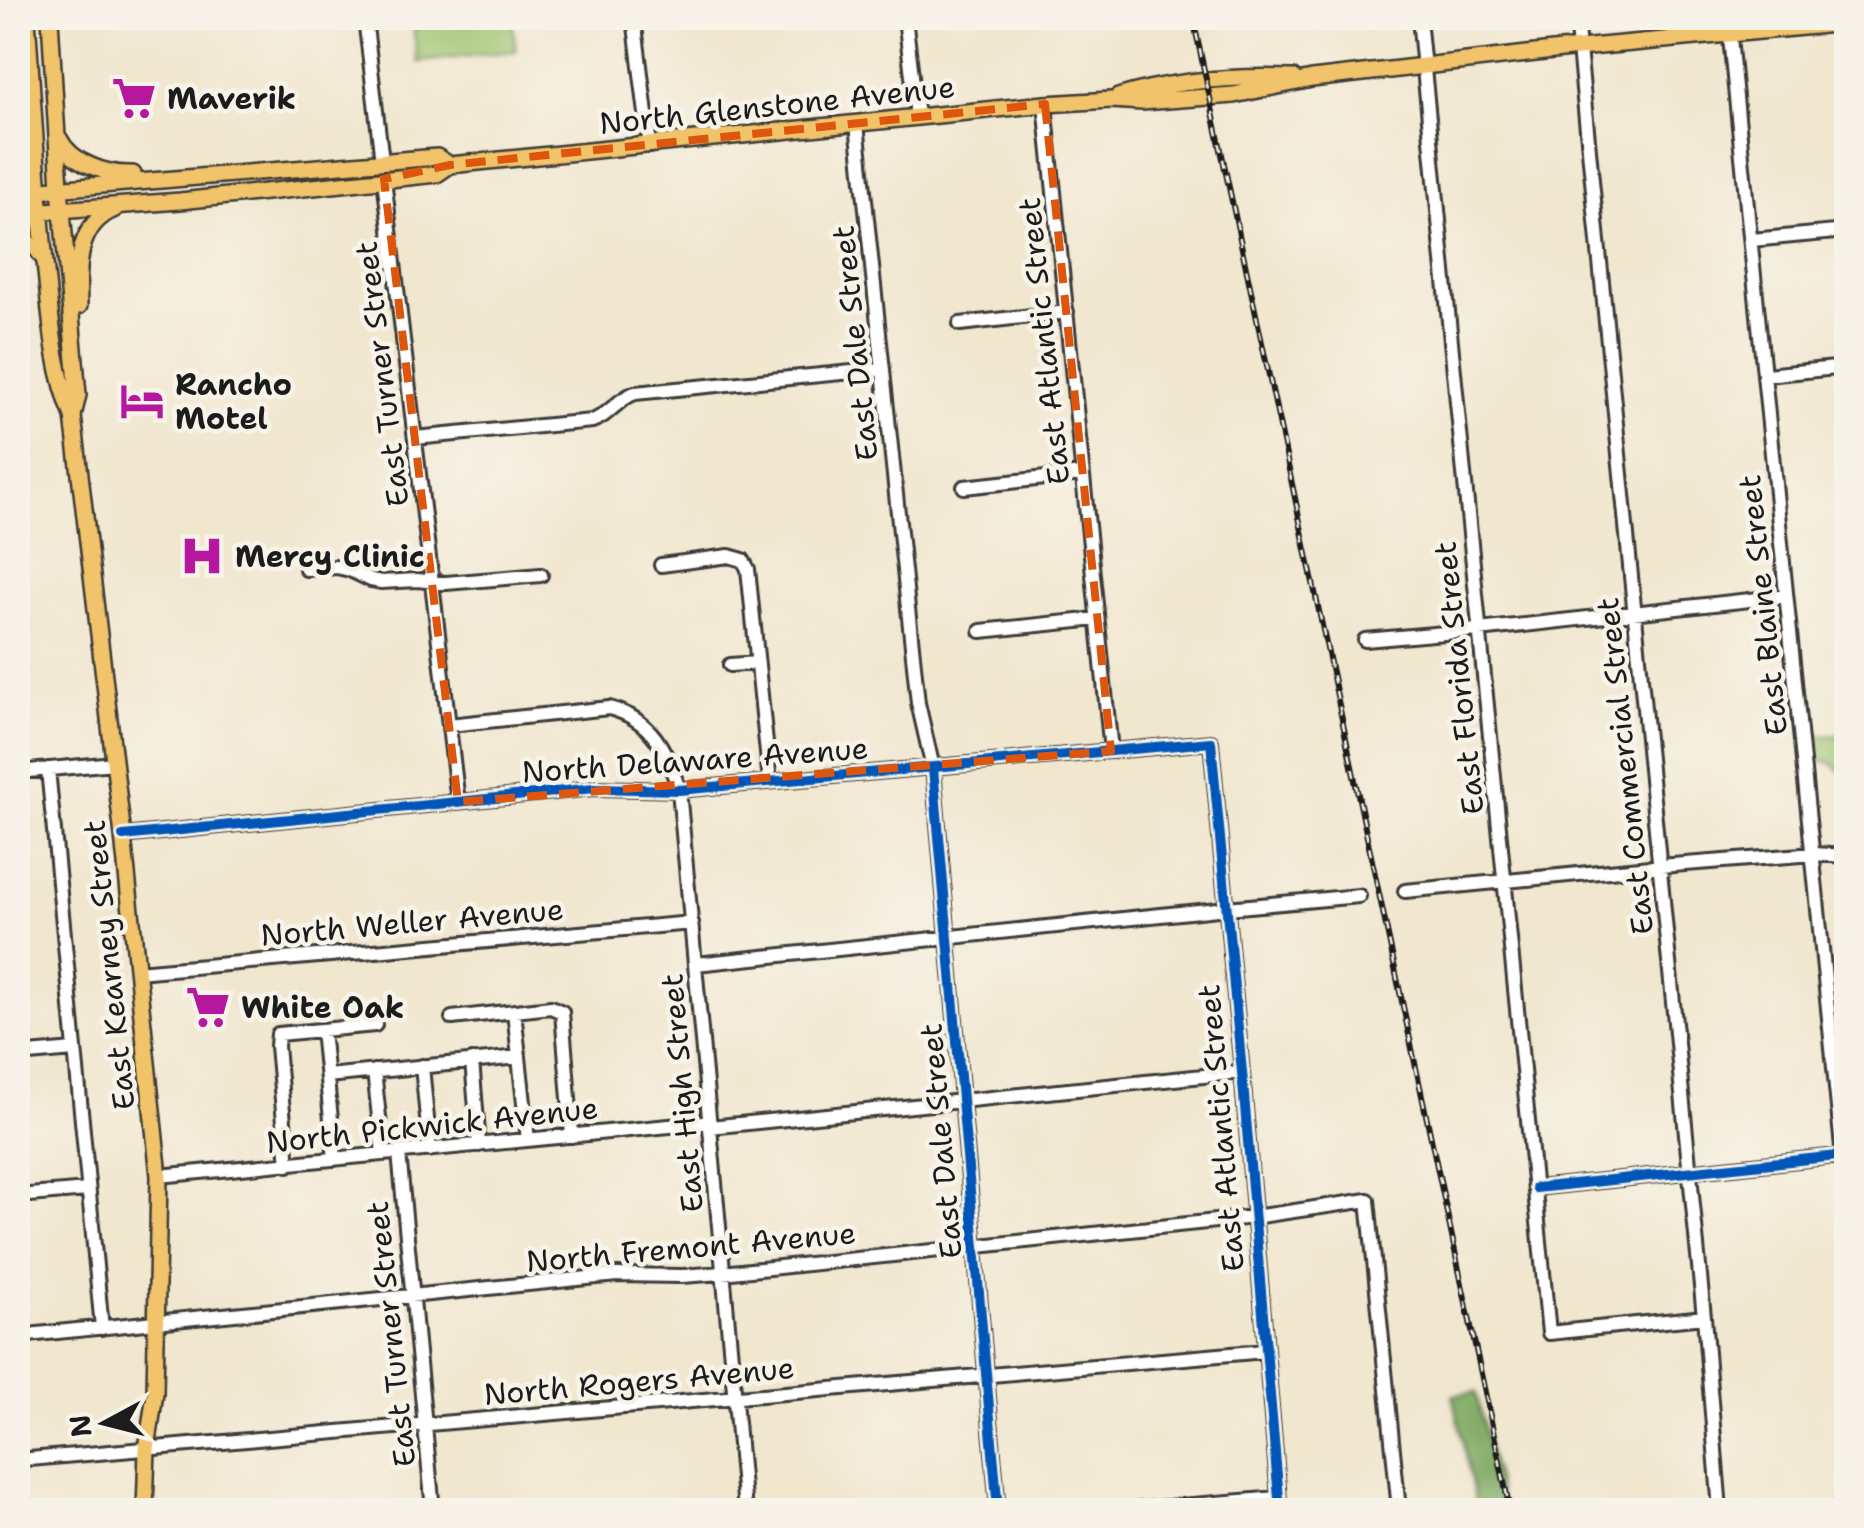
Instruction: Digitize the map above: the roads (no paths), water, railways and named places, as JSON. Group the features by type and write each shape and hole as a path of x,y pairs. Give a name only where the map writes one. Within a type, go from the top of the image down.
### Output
{"main road":[{"path":"18,159 26,122 19,18"},
{"name":"East Kearney Street","path":"27,18 44,260 59,375 74,416 158,1176 155,1393 147,1448 145,1510"},
{"name":"East Kearney Street","path":"50,18 78,395 74,416"},
{"name":"North Glenstone Avenue","path":"18,192 270,171 384,170 437,174 443,161 650,146 1111,100 1138,91 1188,84 1266,77 1312,78 1579,48 1729,26 1846,23"},
{"path":"57,134 72,155 118,174 229,166 270,171"},
{"path":"18,213 312,186 322,177 384,170"},
{"path":"71,326 79,308 78,263 87,234 102,214 128,204"},
{"path":"18,236 36,248 44,260"}],"street":[{"name":"East Turner Street","path":"365,18 458,802"},
{"path":"634,18 650,146"},
{"path":"906,18 916,117"},
{"name":"East Florida Street","path":"1419,18 1549,1333 1704,1317"},
{"name":"East Commercial Street","path":"1576,18 1720,1510"},
{"name":"East Blaine Street","path":"1729,26 1846,1187"},
{"name":"East Atlantic Street","path":"1045,104 1111,751"},
{"name":"East Dale Street","path":"857,124 918,703 933,768 998,1510"},
{"path":"1752,240 1846,231"},
{"path":"960,324 1066,312"},
{"path":"1766,375 1846,367"},
{"path":"415,438 592,421 635,393 883,369"},
{"path":"964,487 1082,474"},
{"path":"660,564 746,555 770,782"},
{"path":"306,570 330,566 376,582 417,580 446,584 542,575"},
{"path":"1365,640 1786,596"},
{"path":"981,631 1097,619"},
{"path":"730,665 756,663"},
{"name":"East High Street","path":"450,725 608,708 626,712 658,739 672,767 678,790 692,923 745,1510"},
{"name":"East Atlantic Street","path":"1210,742 1279,1504"},
{"name":"North Delaware Avenue","path":"123,836 594,788 678,790 1210,742"},
{"path":"18,772 114,763"},
{"path":"48,769 102,1328"},
{"path":"1405,891 1660,866 1814,854 1846,856"},
{"path":"696,964 1360,896"},
{"name":"North Weller Avenue","path":"138,972 692,923"},
{"path":"452,1018 551,1007 562,1012 572,1136"},
{"path":"514,1011 528,1140"},
{"path":"288,1164 278,1034 375,1025"},
{"path":"322,1030 335,1159"},
{"path":"18,1055 74,1050"},
{"path":"327,1076 519,1057"},
{"path":"472,1062 478,1145"},
{"path":"422,1066 430,1150"},
{"path":"374,1071 383,1154"},
{"name":"North Pickwick Avenue","path":"158,1176 1242,1072"},
{"name":"East Turner Street","path":"399,1153 433,1510"},
{"path":"1536,1188 1845,1155"},
{"path":"18,1196 88,1190"},
{"name":"North Fremont Avenue","path":"18,1336 617,1275 722,1273 1254,1216 1368,1200 1399,1510"},
{"name":"North Rogers Avenue","path":"18,1460 1264,1351"},
{"path":"1132,1510 1279,1504"}],"railway":[{"path":"1193,18 1510,1510"}],"place":[{"name":"Maverik","path":"134,98"},
{"name":"Rancho Motel","path":"142,401"},
{"name":"Mercy Clinic","path":"202,556"},
{"name":"White Oak","path":"208,1007"}]}
